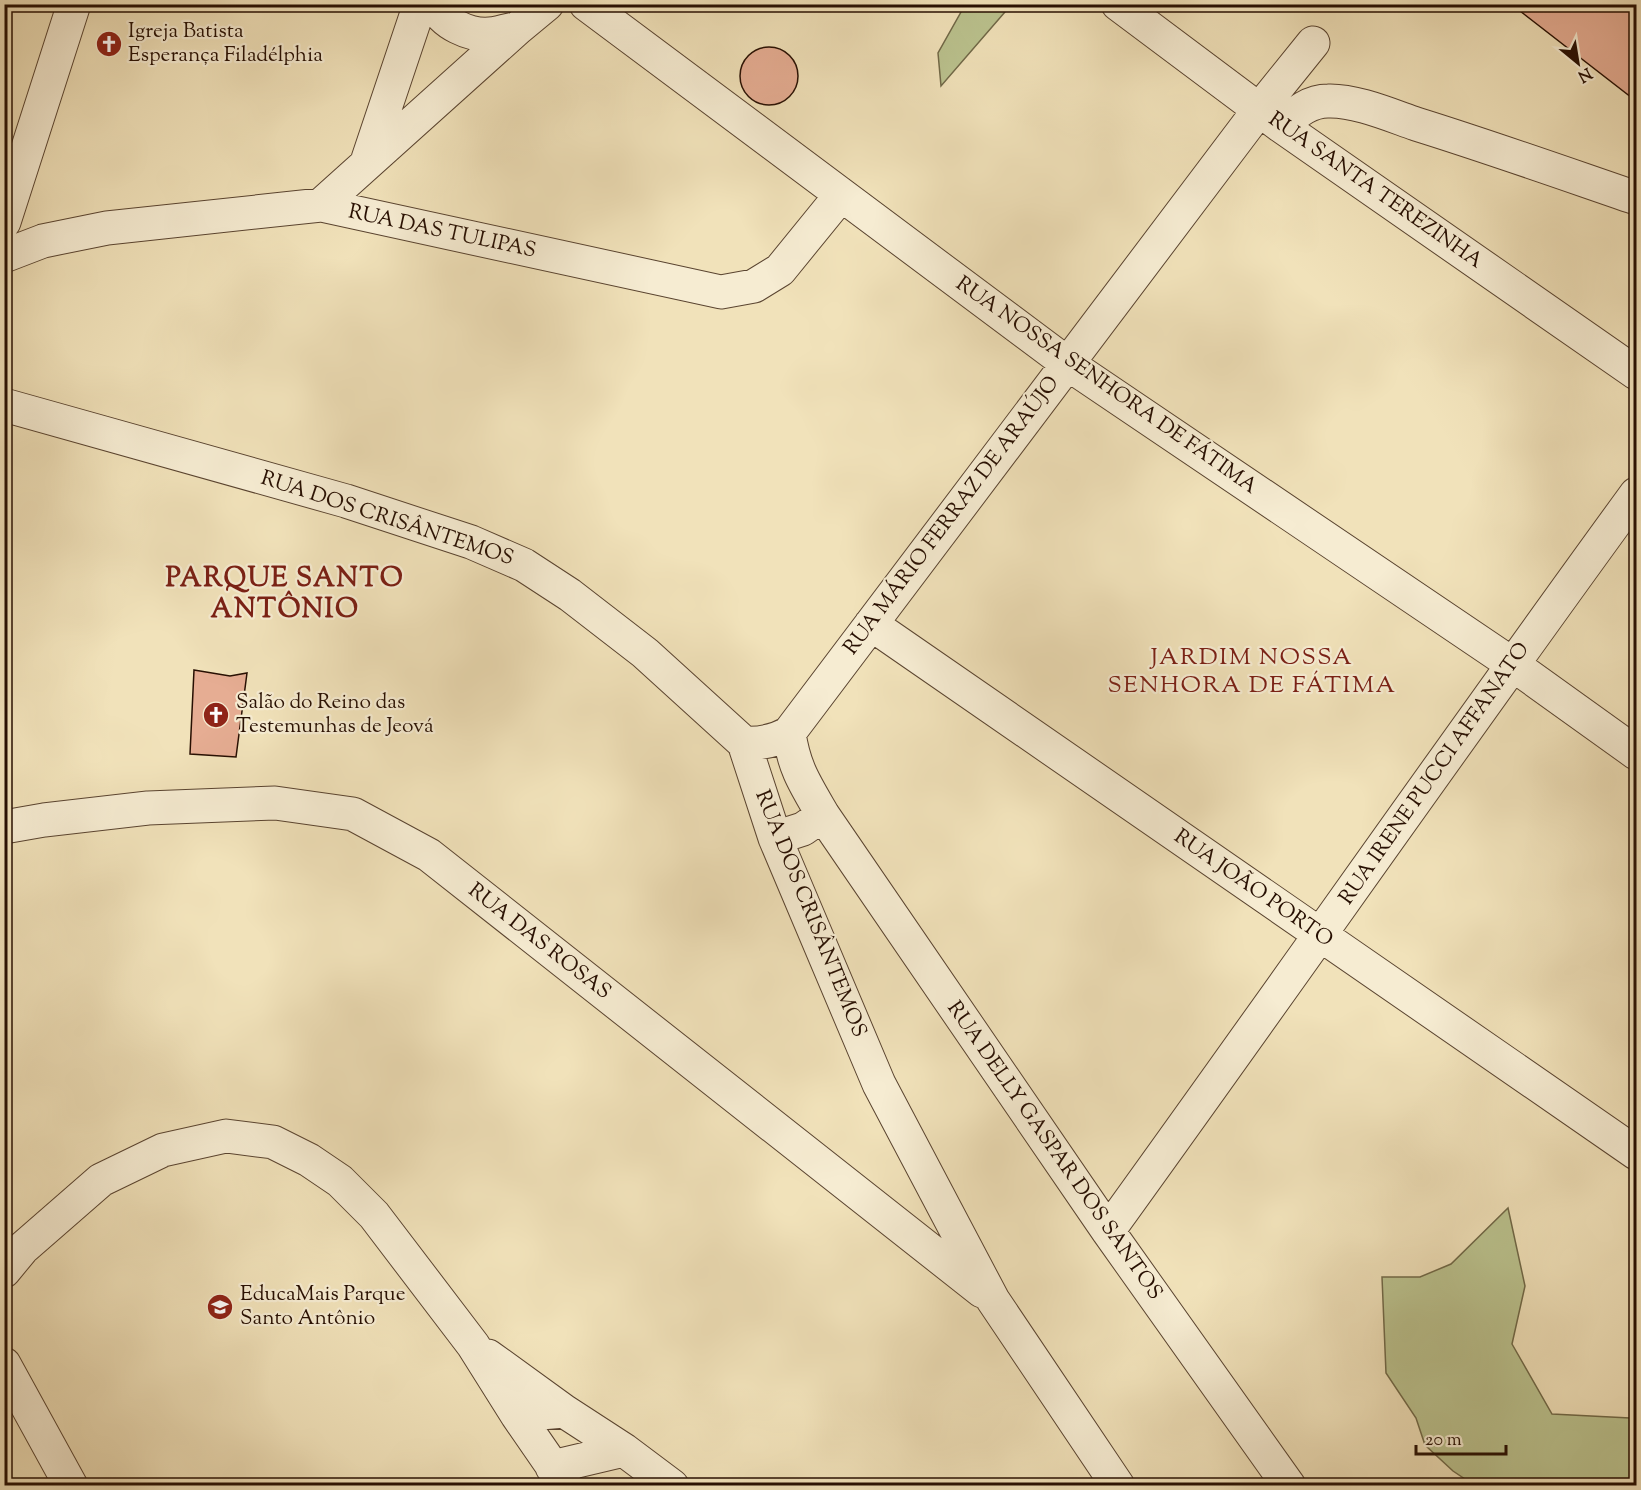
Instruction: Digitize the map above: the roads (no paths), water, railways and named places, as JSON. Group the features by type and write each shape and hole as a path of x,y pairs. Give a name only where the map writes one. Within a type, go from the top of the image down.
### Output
{"street":[{"path":"4,222 74,4"},
{"path":"368,162 420,4"},
{"path":"434,4 437,10 458,28 489,34 518,27"},
{"path":"321,206 518,27 548,4"},
{"name":"RUA NOSSA SENHORA DE FÁTIMA","path":"586,4 1068,364 1512,664 1636,753"},
{"name":"RUA SANTA TEREZINHA","path":"1118,4 1270,118 1636,373"},
{"name":"RUA MÁRIO FERRAZ DE ARAÚJO","path":"789,733 1068,364 1270,118 1313,43"},
{"path":"1270,118 1296,112 1313,102 1329,100 1359,106 1474,142 1636,198"},
{"name":"RUA DAS TULIPAS","path":"4,256 42,241 107,228 321,206 721,292 754,286 780,270 842,195"},
{"name":"RUA DOS CRISÂNTEMOS","path":"4,405 346,501 471,542 524,565 570,595 645,653 744,743 775,838 879,1084 993,1300 1118,1485"},
{"name":"RUA IRENE PUCCI AFFANATO","path":"1108,1231 1636,494"},
{"name":"RUA JOÃO PORTO","path":"871,624 1636,1153"},
{"path":"744,743 756,744 770,741 789,733"},
{"name":"RUA DELLY GASPAR DOS SANTOS","path":"789,733 792,756 823,815 1108,1231 1289,1485"},
{"name":"RUA DAS ROSAS","path":"4,827 148,808 275,802 353,814 429,855 993,1300"},
{"path":"775,838 803,829 823,815"},
{"path":"4,1271 23,1248 101,1180 163,1150 226,1136 273,1142 309,1160 340,1181 374,1215 473,1345 559,1476 624,1450"},
{"path":"473,1345 672,1485"},
{"path":"4,1364 71,1485"},
{"path":"517,1415 564,1411"}],"place":[{"name":"Igreja Batista Esperança Filadélphia","path":"109,44"},
{"name":"Salão do Reino das Testemunhas de Jeová","path":"216,715"},
{"name":"EducaMais Parque Santo Antônio","path":"220,1307"}],"district":[{"name":"PARQUE SANTO ANTÔNIO","path":"285,594"},
{"name":"JARDIM NOSSA SENHORA DE FÁTIMA","path":"1252,672"}]}
